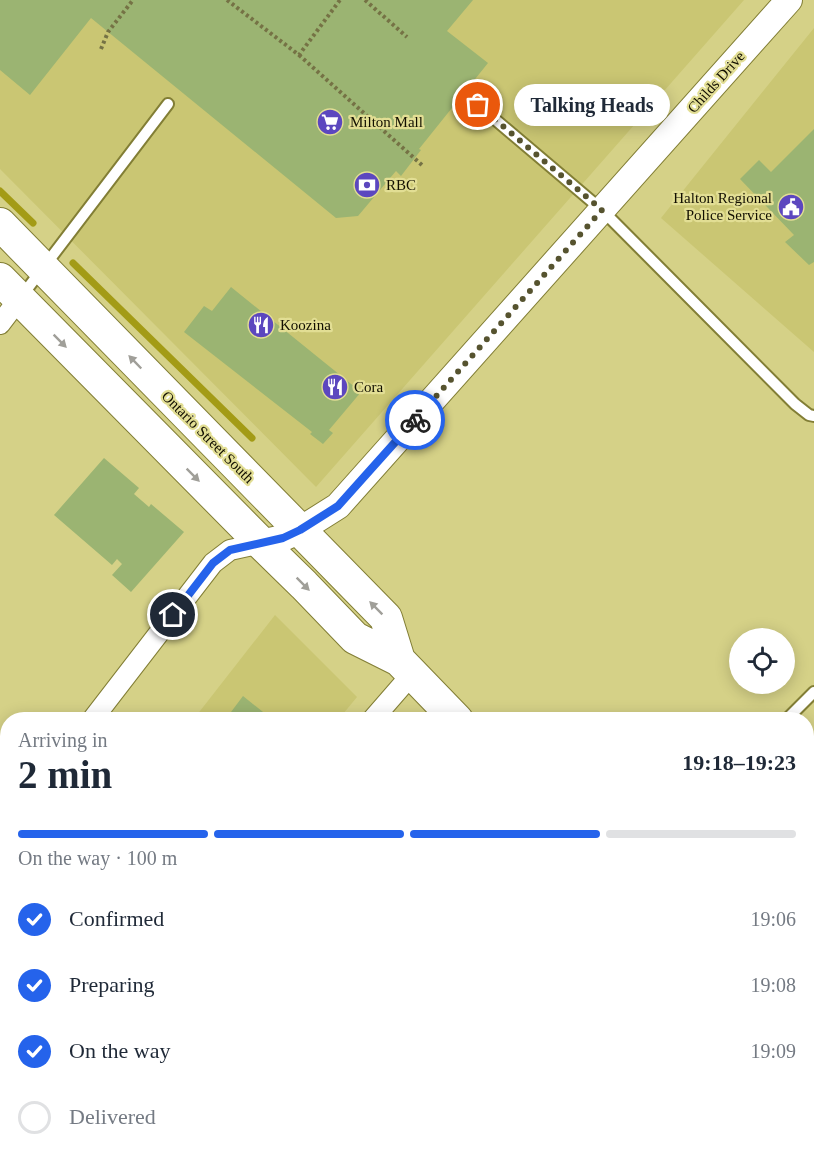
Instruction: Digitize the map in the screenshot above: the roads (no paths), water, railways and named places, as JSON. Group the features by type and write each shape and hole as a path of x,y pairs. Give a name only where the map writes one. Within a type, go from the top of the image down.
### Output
{"main road":[{"name":"Ontario Street South","path":"0,224 386,618 406,667"},
{"name":"Ontario Street South","path":"10,289 355,638 406,667 449,712"}],"street":[{"name":"Childs Drive","path":"261,543 283,538 300,530 338,506 789,0"},
{"path":"0,324 10,289"},
{"path":"98,712 213,563 230,550 261,543"},
{"path":"377,712 406,667"}],"lane":[{"path":"10,289 43,268 168,104"},
{"path":"478,105 602,210 795,404 809,416 814,416"},
{"path":"794,712 814,692"}],"waterway":[{"path":"0,191 33,223"},
{"path":"73,263 252,438"}],"place":[{"name":"Talking Heads","path":"478,105"},
{"name":"Milton Mall","path":"330,122"},
{"name":"RBC","path":"367,185"},
{"name":"Halton Regional Police Service","path":"791,207"},
{"name":"Koozina","path":"261,325"},
{"name":"Cora","path":"335,387"}]}
